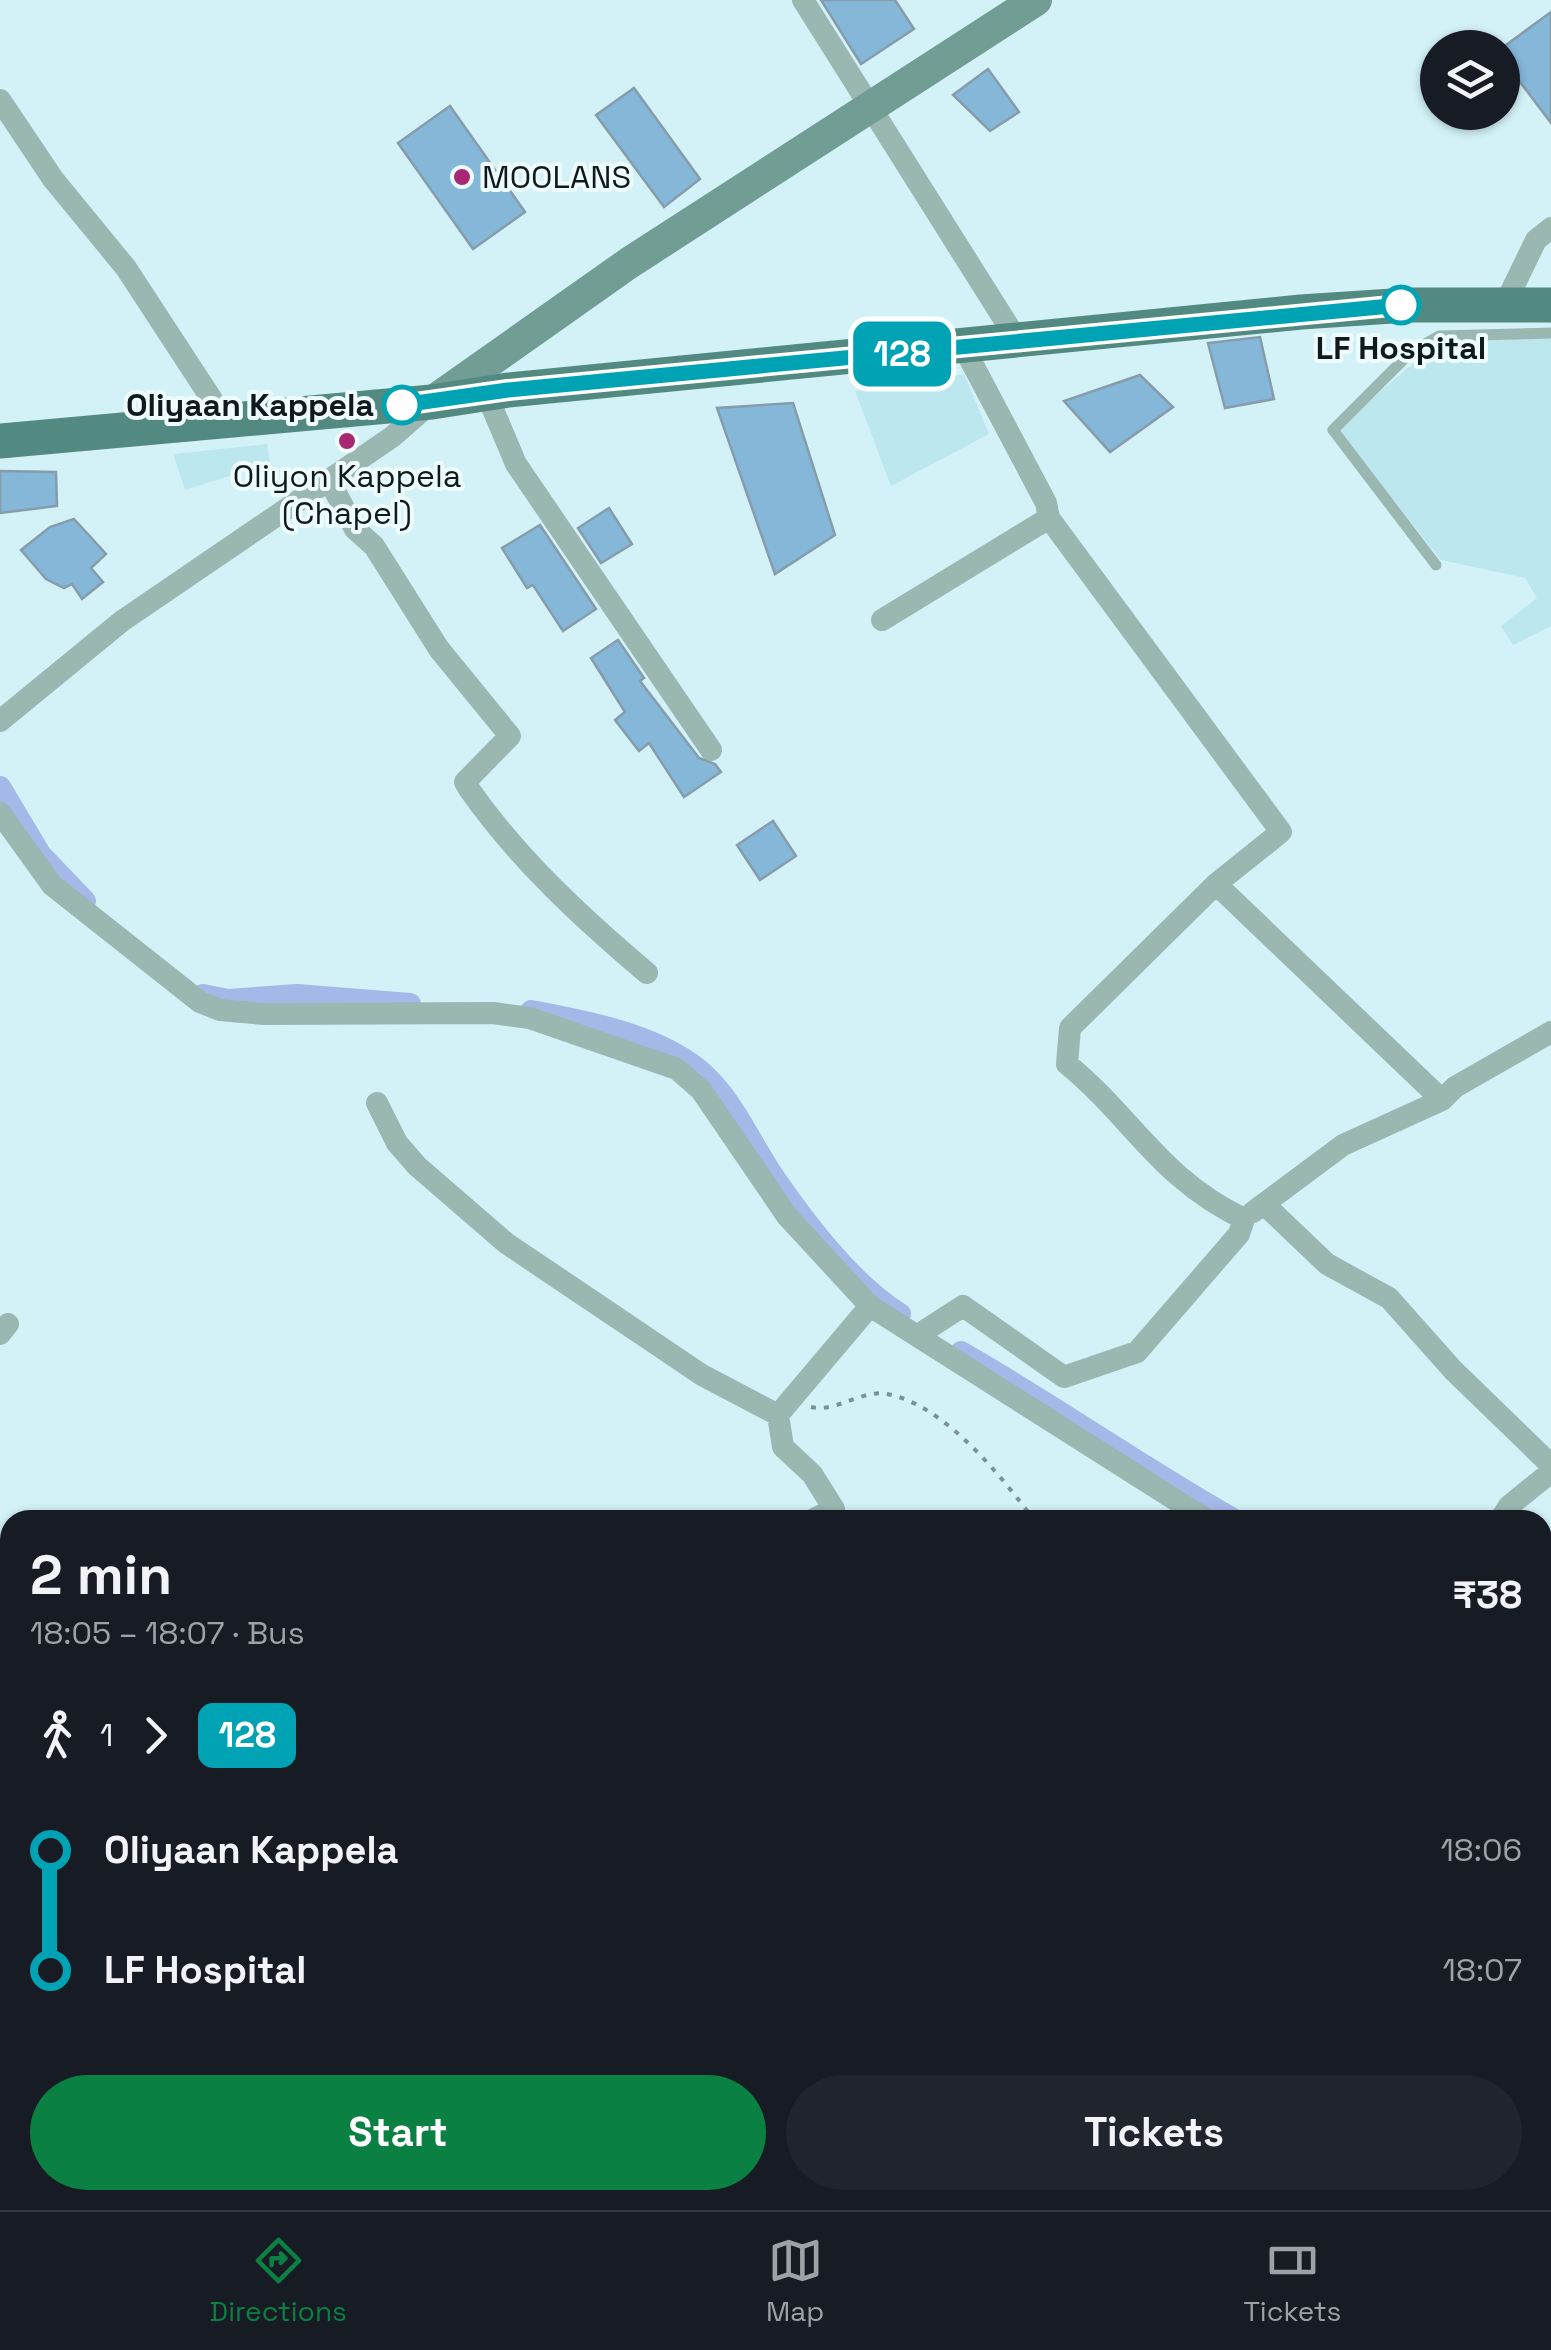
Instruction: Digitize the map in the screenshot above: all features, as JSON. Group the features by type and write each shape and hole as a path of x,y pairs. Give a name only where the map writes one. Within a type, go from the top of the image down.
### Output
{"main road":[{"path":"432,402 629,263 868,104 1036,0"},
{"path":"0,441 432,402 486,393 1301,312 1506,302 1551,305"}],"street":[{"path":"803,0 1019,343"},
{"path":"0,100 53,180 126,268 224,418"},
{"path":"1506,302 1536,240 1551,228"},
{"path":"964,348 1046,503 1049,518 1281,832 1216,884 1070,1028 1068,1064 1105,1096 1126,1127 1159,1162 1244,1219"},
{"path":"486,393 516,464 712,750"},
{"path":"0,722 122,621 392,438 432,402"},
{"path":"329,480 356,529 374,546 439,649 510,736 466,782 469,789 519,852 574,909 647,973"},
{"path":"882,620 1049,518"},
{"path":"0,814 52,885 170,982 220,1010 493,1013 530,1018 677,1069 701,1090 787,1216 870,1306 1191,1510"},
{"path":"1216,884 1442,1100"},
{"path":"918,1336 963,1306 1064,1377 1138,1352 1240,1234 1244,1219 1343,1145 1442,1100 1455,1086 1551,1032"},
{"path":"377,1103 397,1142 417,1166 506,1243 702,1374 778,1415"},
{"path":"1264,1204 1327,1264 1389,1298 1453,1370 1551,1468 1506,1510"},
{"path":"832,1510 812,1474 783,1446 778,1415 870,1306"}],"lane":[{"path":"1436,566 1333,430 1411,352 1439,336 1551,333"}],"path":[{"path":"794,1395 814,1409 884,1392 910,1404 979,1454 1005,1478 1027,1510"}],"shaded area":[{"path":"1551,338 1551,626 1513,645 1501,626 1537,598 1525,578 1441,560 1337,429 1439,341"},
{"path":"964,374 989,434 891,486 855,391"},
{"path":"267,444 270,463 185,490 173,454"}],"building":[{"path":"821,0 895,0 914,29 861,64"},
{"path":"1551,12 1551,123 1520,82 1520,35"},
{"path":"988,69 1019,112 990,131 953,95"},
{"path":"634,88 700,179 664,207 596,115"},
{"name":"MOOLANS","path":"450,106 525,212 473,249 398,143"},
{"path":"1260,337 1274,399 1225,408 1208,343"},
{"path":"1140,375 1173,407 1110,452 1064,401"},
{"path":"793,403 835,535 775,574 717,408"},
{"path":"0,471 56,472 57,506 0,513"},
{"path":"609,508 632,544 601,563 578,528"},
{"path":"74,519 106,554 91,568 103,582 82,599 72,584 64,588 46,579 21,550 50,527"},
{"path":"540,525 596,609 563,631 533,585 527,588 502,548"},
{"path":"618,640 644,678 640,681 699,758 715,764 721,772 684,797 649,743 639,751 615,720 625,712 591,658"},
{"path":"773,821 796,856 760,880 737,845"}],"waterway":[{"path":"0,787 40,854 85,901"},
{"path":"203,995 228,1000 297,995 410,1004"},
{"path":"531,1011 630,1034 667,1049 700,1070 725,1098 776,1180 817,1235 848,1271 900,1314"},
{"path":"961,1352 1218,1510"}],"bus line":[{"name":"128","path":"402,405 508,390 1401,305"}],"place":[{"name":"MOOLANS","path":"462,177"},
{"name":"LF Hospital","path":"1401,305"},
{"name":"Oliyaan Kappela","path":"402,405"},
{"name":"Oliyon Kappela (Chapel)","path":"347,441"}]}
